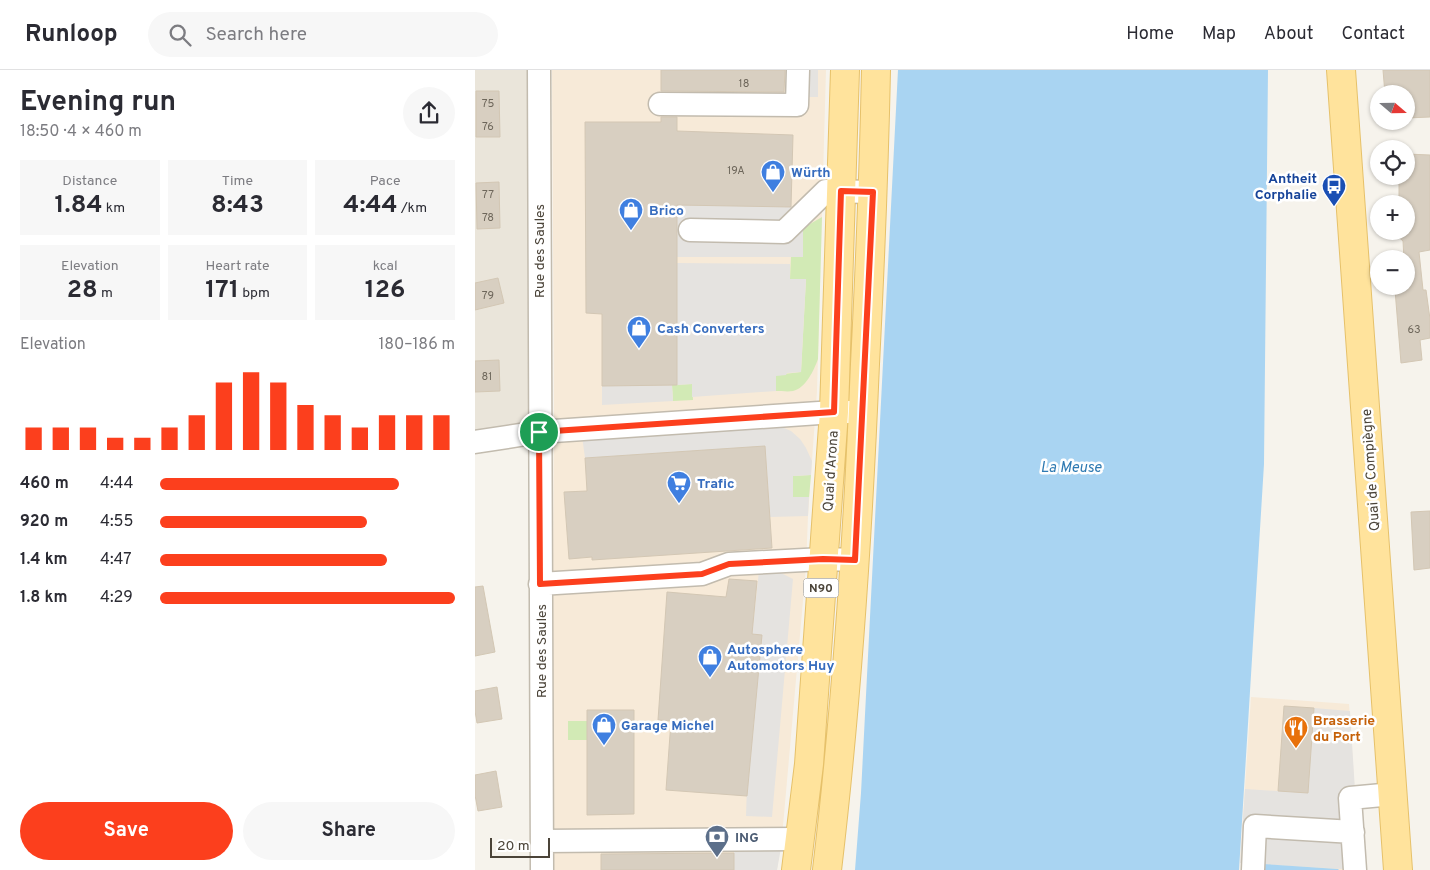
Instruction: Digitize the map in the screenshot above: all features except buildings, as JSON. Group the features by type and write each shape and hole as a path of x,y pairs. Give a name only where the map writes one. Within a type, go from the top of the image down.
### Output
{"main road":[{"name":"Quai d'Arona","path":"796,870 809,764 834,412 845,70"},
{"name":"N90","path":"827,870 837,789 855,560 873,192 876,70"},
{"name":"Quai de Compiègne","path":"1341,70 1398,870"}],"street":[{"name":"Rue des Saules","path":"539,70 542,870"},
{"path":"661,104 797,105 798,70"},
{"path":"690,230 784,232 826,191 873,192"},
{"path":"475,442 539,432 834,412 863,412"},
{"path":"540,584 702,574 729,564 823,559 855,560"},
{"path":"1355,870 1350,798 1393,794"},
{"path":"1253,870 1255,826 1353,832"},
{"path":"542,842 800,839"}],"shaded area":[{"path":"475,70 539,70 539,432 475,442"},
{"path":"552,70 826,70 817,391 806,567 783,826 777,870 551,870 554,400"},
{"path":"788,70 818,70 818,97 797,97"},
{"path":"677,204 803,207 803,257 677,257"},
{"path":"677,263 790,264 790,279 806,279 801,372 776,376 776,391 692,397 692,384 677,385"},
{"path":"672,385 673,401 602,405 602,386"},
{"path":"777,425 791,431 800,439 812,461 811,475 793,476 793,497 809,497 808,516 770,517 765,446 585,458 582,436"},
{"path":"759,571 781,573 793,579 772,817 746,816 752,634"},
{"path":"1251,697 1349,704 1360,870 1240,863"},
{"path":"1314,708 1350,711 1360,870 1240,863 1245,789 1308,793"},
{"path":"781,848 777,870 734,870 734,849"}],"green space":[{"path":"822,217 818,359 812,373 802,386 793,391 776,391 776,375 801,372 806,279 790,279 791,257 802,257 803,228"},
{"path":"692,384 693,400 673,401 672,385"},
{"path":"811,475 809,497 793,497 793,476"},
{"path":"568,721 587,721 587,740 568,740"}],"water":[{"name":"La Meuse","path":"898,70 1268,70 1264,464 1239,870 855,870 861,793"},
{"path":"1263,864 1338,869 1339,870 1262,870"}],"place":[{"name":"Würth","path":"773,193"},
{"name":"Antheit Corphalie","path":"1334,207"},
{"name":"Brico","path":"631,231"},
{"name":"Cash Converters","path":"639,349"},
{"name":"Trafic","path":"679,504"},
{"name":"Autosphere Automotors Huy","path":"710,678"},
{"name":"Garage Michel","path":"604,746"},
{"name":"Brasserie du Port","path":"1296,749"},
{"name":"ING","path":"717,858"}],"route":[{"path":"841,191 873,192 855,560 823,559 729,564 702,574 540,584 539,432 834,412 841,191"}]}
